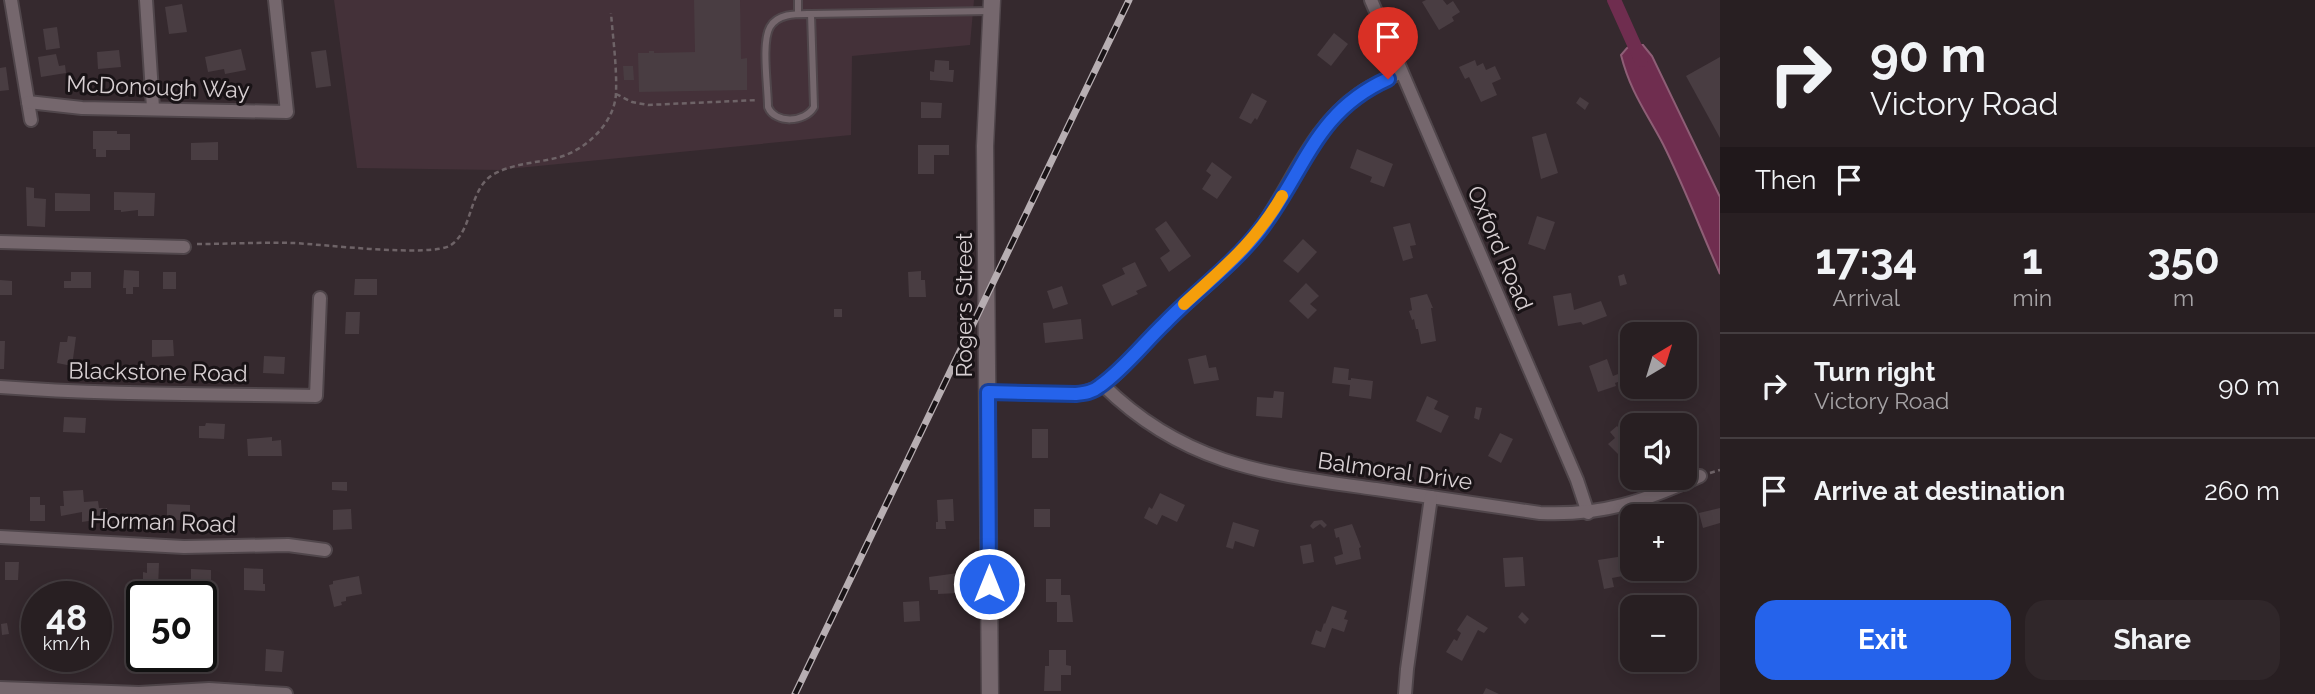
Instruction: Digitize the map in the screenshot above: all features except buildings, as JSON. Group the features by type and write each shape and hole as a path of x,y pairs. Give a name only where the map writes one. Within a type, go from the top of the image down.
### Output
{"main road":[{"name":"Rogers Street","path":"990,694 985,146 991,6"}],"street":[{"path":"11,0 31,120"},
{"path":"146,0 153,108"},
{"name":"McDonough Way","path":"28,102 82,108 287,112 275,0"},
{"name":"Oxford Road","path":"1371,0 1577,480 1588,513"},
{"path":"988,392 1076,394 1086,393 1103,385 1246,247 1273,212 1315,139 1342,108 1374,85 1401,72"},
{"path":"0,242 184,247"},
{"name":"Blackstone Road","path":"0,387 80,393 125,391 316,396 320,298"},
{"name":"Balmoral Drive","path":"1103,385 1150,425 1168,436 1211,456 1283,476 1540,513 1588,513 1635,503 1700,476"},
{"path":"1405,694 1431,497"},
{"name":"Horman Road","path":"0,537 184,547 288,545 325,550"},
{"path":"0,688 139,692 209,689 286,694"}],"lane":[{"path":"797,0 798,14"},
{"path":"811,14 814,102 811,112 803,118 778,118 769,111 768,99 767,35 775,22 798,14 991,6"}],"path":[{"path":"184,247 194,244 282,243 432,250 450,246 457,238 478,191 491,175 510,166 547,161 580,148 592,139 608,119 616,94 611,13"},
{"path":"616,94 632,102 648,105 768,99"}],"shaded area":[{"path":"334,0 974,0 970,45 852,56 851,135 499,170 357,168"},
{"path":"1634,45 1643,45 1652,56 1720,197 1720,274 1671,160 1629,80 1621,55"}],"waterway":[{"path":"1614,0 1641,60"}],"railway":[{"path":"795,694 1129,0"}],"slow traffic":[{"path":"1184,304 1246,247 1282,196"}],"route":[{"path":"989,584 988,392 1076,394 1086,393 1103,385 1246,247 1273,212 1306,153 1328,123 1357,95 1388,79"}]}
